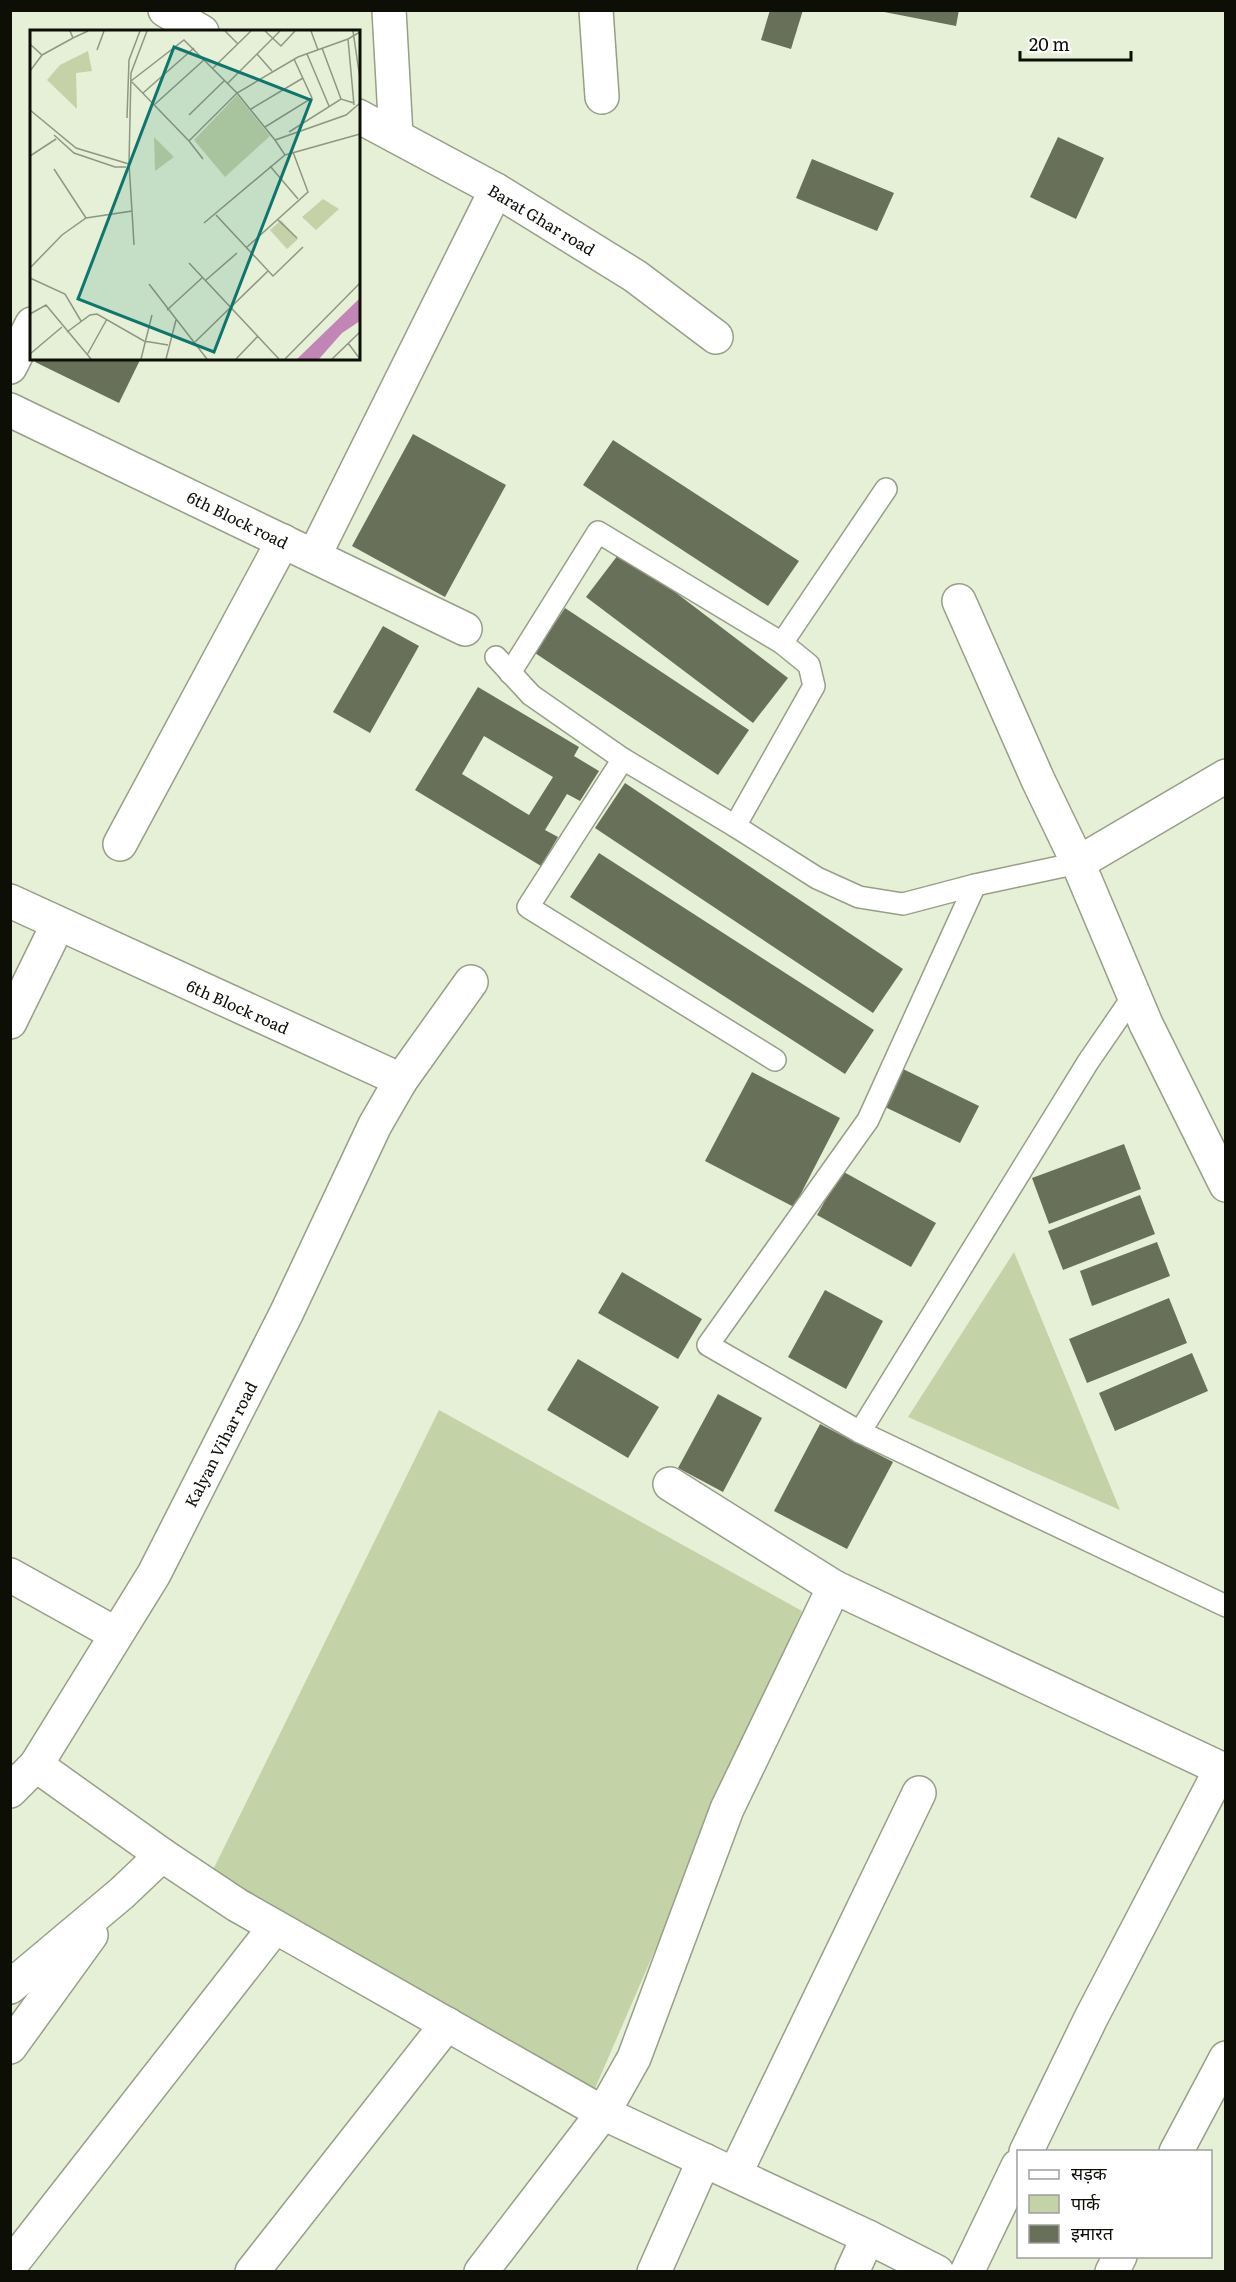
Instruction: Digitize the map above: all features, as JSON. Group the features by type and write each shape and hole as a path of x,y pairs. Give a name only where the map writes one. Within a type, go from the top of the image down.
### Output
{"street":[{"path":"389,10 396,136"},
{"path":"596,10 602,97"},
{"name":"Barat Ghar road","path":"360,117 496,190 635,276 716,337"},
{"path":"314,556 496,190"},
{"path":"10,367 30,328"},
{"name":"6th Block road","path":"10,410 465,629"},
{"path":"120,844 283,541"},
{"path":"959,601 1038,780 1078,864 1134,995 1226,1185"},
{"path":"1078,864 1226,776"},
{"name":"6th Block road","path":"10,901 401,1080"},
{"path":"10,1022 58,924"},
{"name":"Kalyan Vihar road","path":"10,1791 36,1765 159,1563 286,1314 375,1125 401,1080 471,982"},
{"path":"670,1484 834,1587 1223,1770 1091,2018 1026,2150"},
{"path":"10,1575 117,1634"},
{"path":"481,2271 603,2113 634,2058 727,1809 834,1587"},
{"path":"36,1765 162,1856 237,1905 603,2113 938,2271"},
{"path":"735,2175 919,1793"},
{"path":"10,1987 122,1893 162,1856"},
{"path":"10,2047 122,1893"},
{"path":"10,2266 275,1927"},
{"path":"252,2271 447,2024"},
{"path":"1177,2150 1226,2058"},
{"path":"654,2271 704,2160"},
{"path":"966,2271 1017,2168"},
{"path":"852,2271 868,2237"}],"lane":[{"path":"782,643 886,489"},
{"path":"510,673 598,532 782,643 809,665 814,686 735,826"},
{"path":"496,657 531,695 623,759 817,878 859,897 903,904 975,885 1078,864"},
{"path":"623,759 528,907 775,1060"},
{"path":"975,885 868,1120 708,1345 860,1432 1226,1606"},
{"path":"860,1432 1088,1062 1134,995"}],"green space":[{"path":"1014,1252 1120,1510 908,1417"},
{"path":"439,1410 802,1611 593,2093 210,1876"}],"building":[{"path":"770,10 803,10 791,49 761,40"},
{"path":"874,10 959,10 956,26"},
{"path":"1058,137 1104,158 1076,219 1030,197"},
{"path":"812,159 894,193 877,231 796,198"},
{"path":"36,360 140,360 119,403 35,362"},
{"path":"413,434 506,485 445,597 352,546"},
{"path":"613,440 799,561 768,606 583,485"},
{"path":"621,551 788,678 753,723 586,597"},
{"path":"565,608 749,730 718,775 535,653"},
{"path":"383,626 419,646 370,733 333,712"},
{"path":"478,687 579,747 574,756 599,771 580,801 567,794 545,830 558,837 541,866 415,790","holes":["484,736 553,777 529,815 462,774"]},
{"path":"625,783 903,969 873,1013 595,828"},
{"path":"599,853 874,1030 845,1074 570,897"},
{"path":"903,1069 979,1106 960,1143 885,1107"},
{"path":"752,1072 840,1118 794,1207 705,1161"},
{"path":"1124,1144 1141,1189 1049,1224 1032,1178"},
{"path":"842,1171 936,1223 911,1267 817,1215"},
{"path":"1140,1195 1155,1234 1063,1270 1048,1231"},
{"path":"1157,1242 1170,1276 1092,1306 1080,1271"},
{"path":"622,1272 702,1319 678,1359 598,1313"},
{"path":"825,1290 883,1321 846,1389 788,1357"},
{"path":"1169,1298 1187,1343 1087,1383 1069,1339"},
{"path":"1192,1353 1208,1391 1115,1431 1099,1393"},
{"path":"578,1359 659,1407 628,1458 547,1410"},
{"path":"718,1394 762,1418 723,1492 678,1468"},
{"path":"820,1424 893,1462 847,1549 774,1511"}]}
